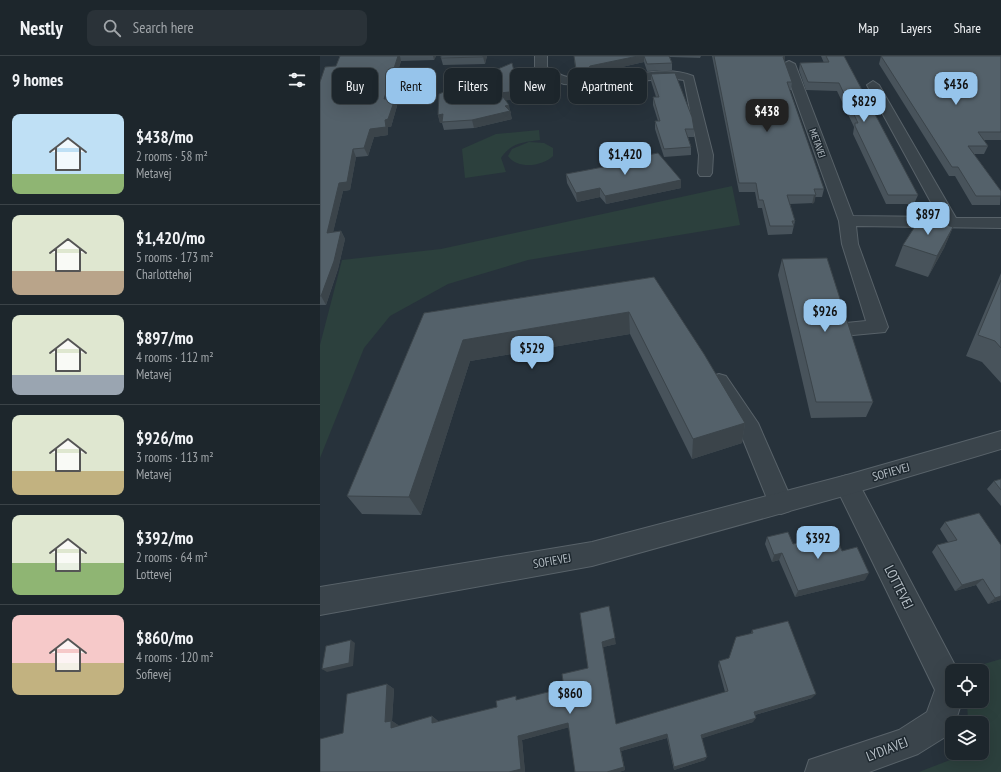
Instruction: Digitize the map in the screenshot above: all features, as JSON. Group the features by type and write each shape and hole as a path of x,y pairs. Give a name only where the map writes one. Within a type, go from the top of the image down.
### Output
{"street":[{"path":"541,56 541,68 545,72 556,79 568,81 597,82 673,75 689,78 706,155 705,173"},
{"name":"METAVEJ","path":"789,64 847,221 850,244 878,327 853,328"},
{"path":"873,85 950,222"},
{"path":"847,221 1001,222"},
{"path":"710,366 750,429 781,503"},
{"name":"SOFIEVEJ","path":"320,601 592,554 847,485 1001,440"},
{"name":"LOTTEVEJ","path":"847,485 945,677"},
{"name":"LYDIAVEJ","path":"821,772 907,743 939,723 945,706"}],"green space":[{"path":"539,130 540,140 513,146 501,158 506,172 465,178 462,149 496,134"},
{"path":"529,142 544,143 553,148 553,156 537,164 524,165 512,160 508,156 512,149"},
{"path":"732,186 740,225 528,260 448,284 390,316 364,348 320,458 320,345 342,260 441,249"},
{"path":"1001,659 1001,772 919,772 950,760 989,760 989,716 968,716 967,708 989,708 989,664 984,664"}],"building":[{"path":"340,56 398,56 394,68 386,68 386,93 384,99 386,99 386,104 393,104 388,119 385,120 386,127 370,129 364,148 353,149 347,182 339,183 327,233 341,231 334,261 320,296 320,82 325,67 336,66"},
{"path":"441,56 483,56 483,57 441,58"},
{"path":"574,56 638,56 590,66 588,68 576,68"},
{"path":"644,56 669,56 672,63 647,64"},
{"path":"714,56 784,56 783,57 792,82 787,82 824,189 814,189 816,195 787,195 795,221 792,221 794,226 770,226 763,200 759,200 756,183 739,183"},
{"path":"826,56 844,56 918,195 888,195 855,126 855,123 858,123 839,83 808,82 800,63 829,62"},
{"path":"881,56 1001,56 1001,132 978,132 988,146 968,146 1001,191 1001,196 976,196 958,167 952,167"},
{"path":"512,63 513,68 510,68 510,92 502,93 502,68 500,68"},
{"path":"675,73 692,117 694,129 685,129 691,147 664,149 655,121 660,121 653,97 659,97 651,74"},
{"path":"444,92 444,104 502,104 502,96 509,105 505,106 510,111 472,120 442,122 443,114 438,115 439,94"},
{"path":"658,153 681,180 605,196 600,188 576,193 566,174 614,165 623,162 621,160"},
{"path":"921,217 953,227 937,256 903,245"},
{"path":"827,258 873,402 816,402 782,259"},
{"path":"654,277 704,354 745,423 693,439 629,312 463,340 409,497 347,496 424,313"},
{"path":"1001,280 1001,348 995,341 978,335"},
{"path":"1001,479 1001,490 994,481"},
{"path":"979,513 1001,545 1001,596 995,598 983,579 962,585 937,545 957,540 945,522"},
{"path":"788,532 793,544 835,534 842,551 857,547 869,573 798,591 782,553 774,555 767,537"},
{"path":"609,606 615,638 602,642 616,724 728,691 719,661 729,658 736,637 753,633 752,630 788,621 816,694 754,712 756,718 701,735 707,757 674,767 667,734 620,748 624,767 607,772 575,772 568,723 518,736 521,769 509,772 320,772 320,739 343,733 347,694 387,684 385,722 391,721 391,728 432,716 432,723 497,707 496,701 516,696 516,700 564,688 562,674 588,668 580,613"},
{"path":"351,640 349,663 322,669 326,646"}]}
